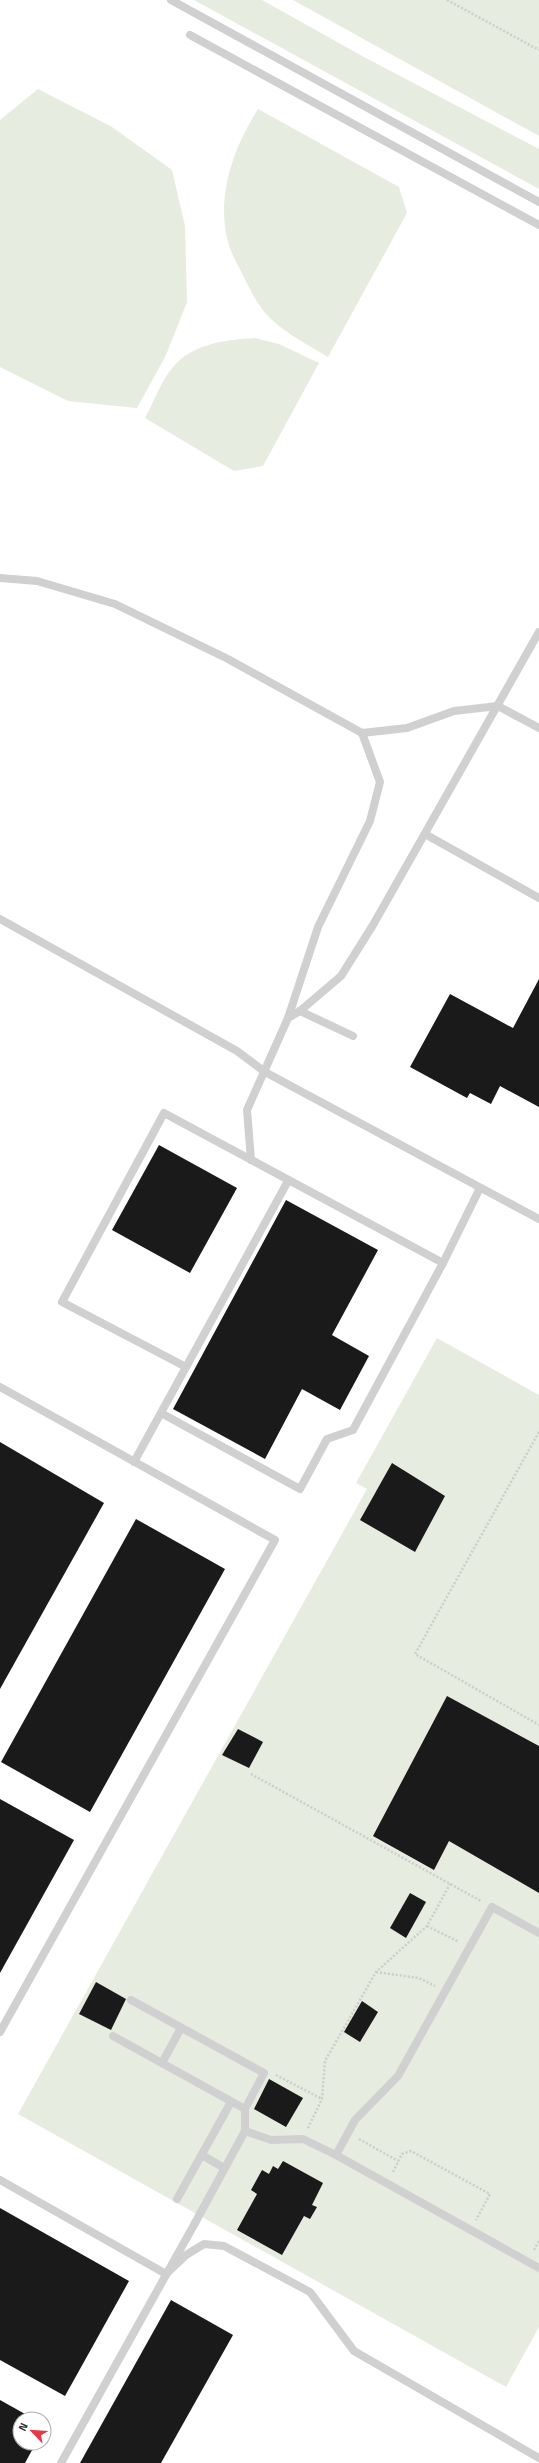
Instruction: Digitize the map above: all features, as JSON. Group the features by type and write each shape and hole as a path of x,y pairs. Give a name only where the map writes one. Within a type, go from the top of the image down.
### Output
{"lane":[{"path":"171,0 539,202"},
{"path":"190,35 539,225"},
{"path":"0,578 36,581 115,604 228,659 362,734 407,728 454,711 498,706 539,728"},
{"path":"288,1018 300,1011 341,976 373,925 539,632"},
{"path":"251,1160 247,1110 288,1018 318,927 370,821 380,782 362,734"},
{"path":"425,834 539,898"},
{"path":"0,919 237,1051 265,1072 539,1219"},
{"path":"300,1011 353,1036"},
{"path":"186,1367 62,1302 164,1113 442,1264"},
{"path":"134,1462 288,1180"},
{"path":"161,1413 300,1489 327,1439 353,1430 442,1264 480,1188"},
{"path":"0,1387 275,1540 0,2032"},
{"path":"336,2155 355,2120 398,2076 492,1907 539,1933"},
{"path":"60,2463 245,2131 245,2109 264,2073 131,2000"},
{"path":"162,2063 181,2028"},
{"path":"113,2036 245,2109"},
{"path":"177,2199 231,2102"},
{"path":"245,2131 271,2140 303,2139 336,2155 539,2268"},
{"path":"202,2155 224,2168"},
{"path":"0,2180 166,2274 186,2255 204,2244 224,2246 310,2292 354,2351 539,2458"}],"path":[{"path":"447,0 539,50"},
{"path":"539,1432 415,1654 539,1725"},
{"path":"251,1774 492,1907"},
{"path":"303,2139 322,2099 325,2061 376,1972 427,1926 450,1884"},
{"path":"427,1926 469,1948"},
{"path":"376,1972 419,1978 445,1991"},
{"path":"264,2073 274,2074 322,2099"},
{"path":"348,2133 398,2160"},
{"path":"387,2184 402,2154 411,2151 490,2194 471,2229"}],"shaded area":[{"path":"194,0 262,0 364,57 539,149 539,189"},
{"path":"293,0 539,0 539,136"},
{"path":"38,89 112,127 172,170 185,226 187,302 166,355 137,408 68,401 0,367 0,120"},
{"path":"258,109 399,187 407,213 328,357 292,335 267,315 253,294 234,258 228,243 224,221 226,187 235,155 249,124"},
{"path":"255,338 279,344 319,363 263,466 234,471 145,418 165,379 173,367 181,359 200,348 211,344"},
{"path":"437,1338 539,1395 539,2327 506,2387 18,2114 367,1489 356,1483"}],"building":[{"path":"539,979 539,1107 500,1086 491,1104 470,1093 467,1098 410,1067 450,994 513,1028"},
{"path":"159,1145 237,1188 190,1273 112,1230"},
{"path":"286,1200 378,1250 332,1335 369,1356 340,1410 302,1389 265,1459 173,1409"},
{"path":"0,1442 104,1503 0,1689"},
{"path":"392,1463 445,1496 415,1552 360,1520"},
{"path":"136,1519 225,1569 90,1812 1,1762"},
{"path":"447,1696 539,1746 539,1893 449,1841 434,1870 373,1836"},
{"path":"238,1729 263,1742 249,1768 222,1755"},
{"path":"0,1799 74,1840 0,1973"},
{"path":"410,1893 426,1902 406,1938 390,1928"},
{"path":"96,1982 126,1999 111,2030 79,2014"},
{"path":"362,2001 378,2012 360,2042 344,2032"},
{"path":"269,2079 303,2098 286,2127 254,2109"},
{"path":"283,2161 323,2183 312,2205 317,2207 310,2219 304,2216 282,2255 237,2230 257,2194 251,2190 262,2170 269,2174 273,2166 278,2169"},
{"path":"0,2208 129,2281 65,2396 0,2360"},
{"path":"171,2300 233,2335 161,2463 80,2463"},
{"path":"0,2400 20,2411 12,2411 12,2451 32,2451 25,2463 0,2463"}]}
